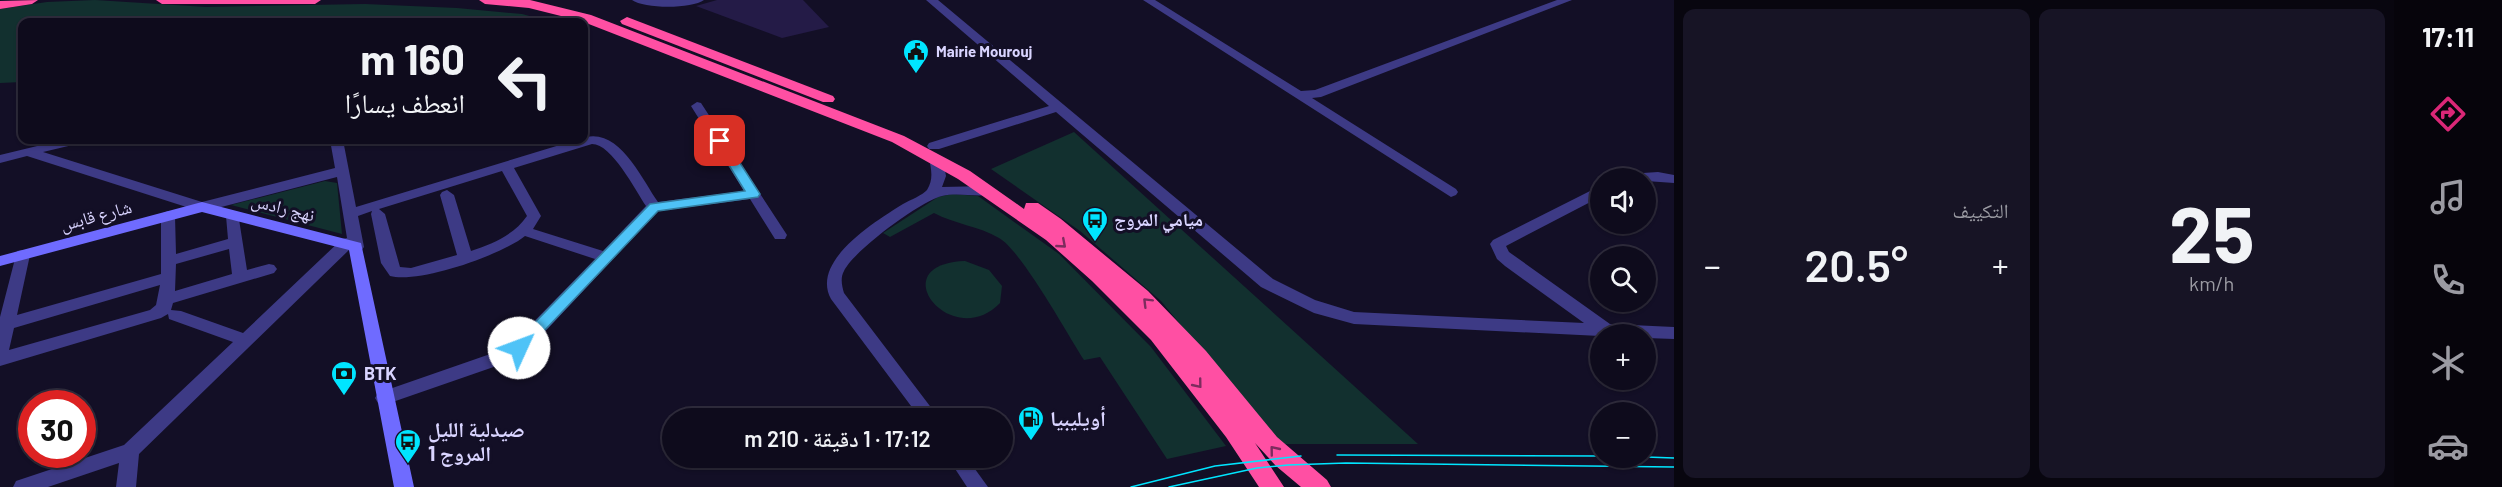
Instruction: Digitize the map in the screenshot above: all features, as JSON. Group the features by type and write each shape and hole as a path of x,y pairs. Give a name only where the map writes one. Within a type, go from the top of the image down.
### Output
{"highway":[{"path":"0,5 32,0"},
{"path":"162,0 227,2 315,0"},
{"path":"485,0 554,9"},
{"path":"514,0 586,18"},
{"path":"571,0 831,100 1013,193 1062,227 1114,270 1197,355 1279,457 1319,487"},
{"path":"588,19 935,152 1052,236 1099,276 1158,335 1234,431 1272,487"}],"street":[{"path":"637,0 671,4 699,0"},
{"path":"931,0 1267,283 1293,298 1324,311 1354,318 1590,328"},
{"path":"1148,0 1451,192"},
{"path":"1299,95 1317,94 1567,0"},
{"path":"698,106 780,235"},
{"path":"932,194 939,176 935,152 1057,106"},
{"path":"588,140 609,143 654,207"},
{"path":"0,159 60,144"},
{"path":"338,144 351,213 351,245 404,487"},
{"path":"351,213 572,144"},
{"path":"28,152 202,207 342,171"},
{"path":"378,214 389,264 395,272 411,273 505,243 525,231 534,216 506,166"},
{"path":"1656,176 1674,179"},
{"path":"922,408 849,314 837,295 833,282 836,270 843,257 867,236 932,194 988,191"},
{"path":"384,398 502,357 519,348 654,207 753,194"},
{"path":"447,195 465,257"},
{"path":"1590,196 1498,244 1502,255 1510,262 1598,324"},
{"name":"نهج رادس","path":"202,207 351,245"},
{"name":"شارع قابس","path":"0,261 202,207"},
{"path":"0,359 155,314 164,308 168,299 168,216"},
{"path":"233,216 240,278"},
{"path":"525,231 607,258"},
{"path":"8,324 169,269 236,242"},
{"path":"23,487 130,450 245,340 351,245"},
{"path":"0,351 22,255"},
{"path":"168,299 269,269"},
{"path":"175,315 245,340"},
{"path":"1656,332 1674,333"},
{"path":"126,487 130,450"},
{"path":"964,468 978,487"}],"green space":[{"path":"95,0 206,7 365,4 457,8 522,14 537,18 18,18 18,82 0,83 0,9 47,2"},
{"path":"1074,132 1418,444 1279,444 1161,301 1080,231 991,169"},
{"path":"325,181 337,183 342,234 231,205"},
{"path":"952,194 978,196 1059,254 1151,347 1226,446 1167,459 1100,357 1084,360 1031,275 999,238 934,213 890,237 883,233 938,197"},
{"path":"965,261 989,270 1002,286 1000,303 981,316 962,318 945,312 933,302 926,289 928,276 940,266"}],"building":[{"path":"717,0 803,0 829,27 782,38 696,6"}],"tram line":[{"path":"1337,455 1590,456"},
{"path":"1131,487 1215,466 1301,456"},
{"path":"1656,457 1674,458"},
{"path":"1169,487 1257,468 1288,465 1346,463 1674,467"}],"place":[{"name":"Mairie Mourouj","path":"916,75"},
{"name":"ميامي المروج","path":"1095,243"},
{"name":"BTK","path":"344,397"},
{"name":"أويليبيا","path":"1031,442"},
{"name":"صيدلية الليل المروج 1","path":"408,465"}],"route":[{"path":"519,348 654,207 753,194 720,141"}]}
